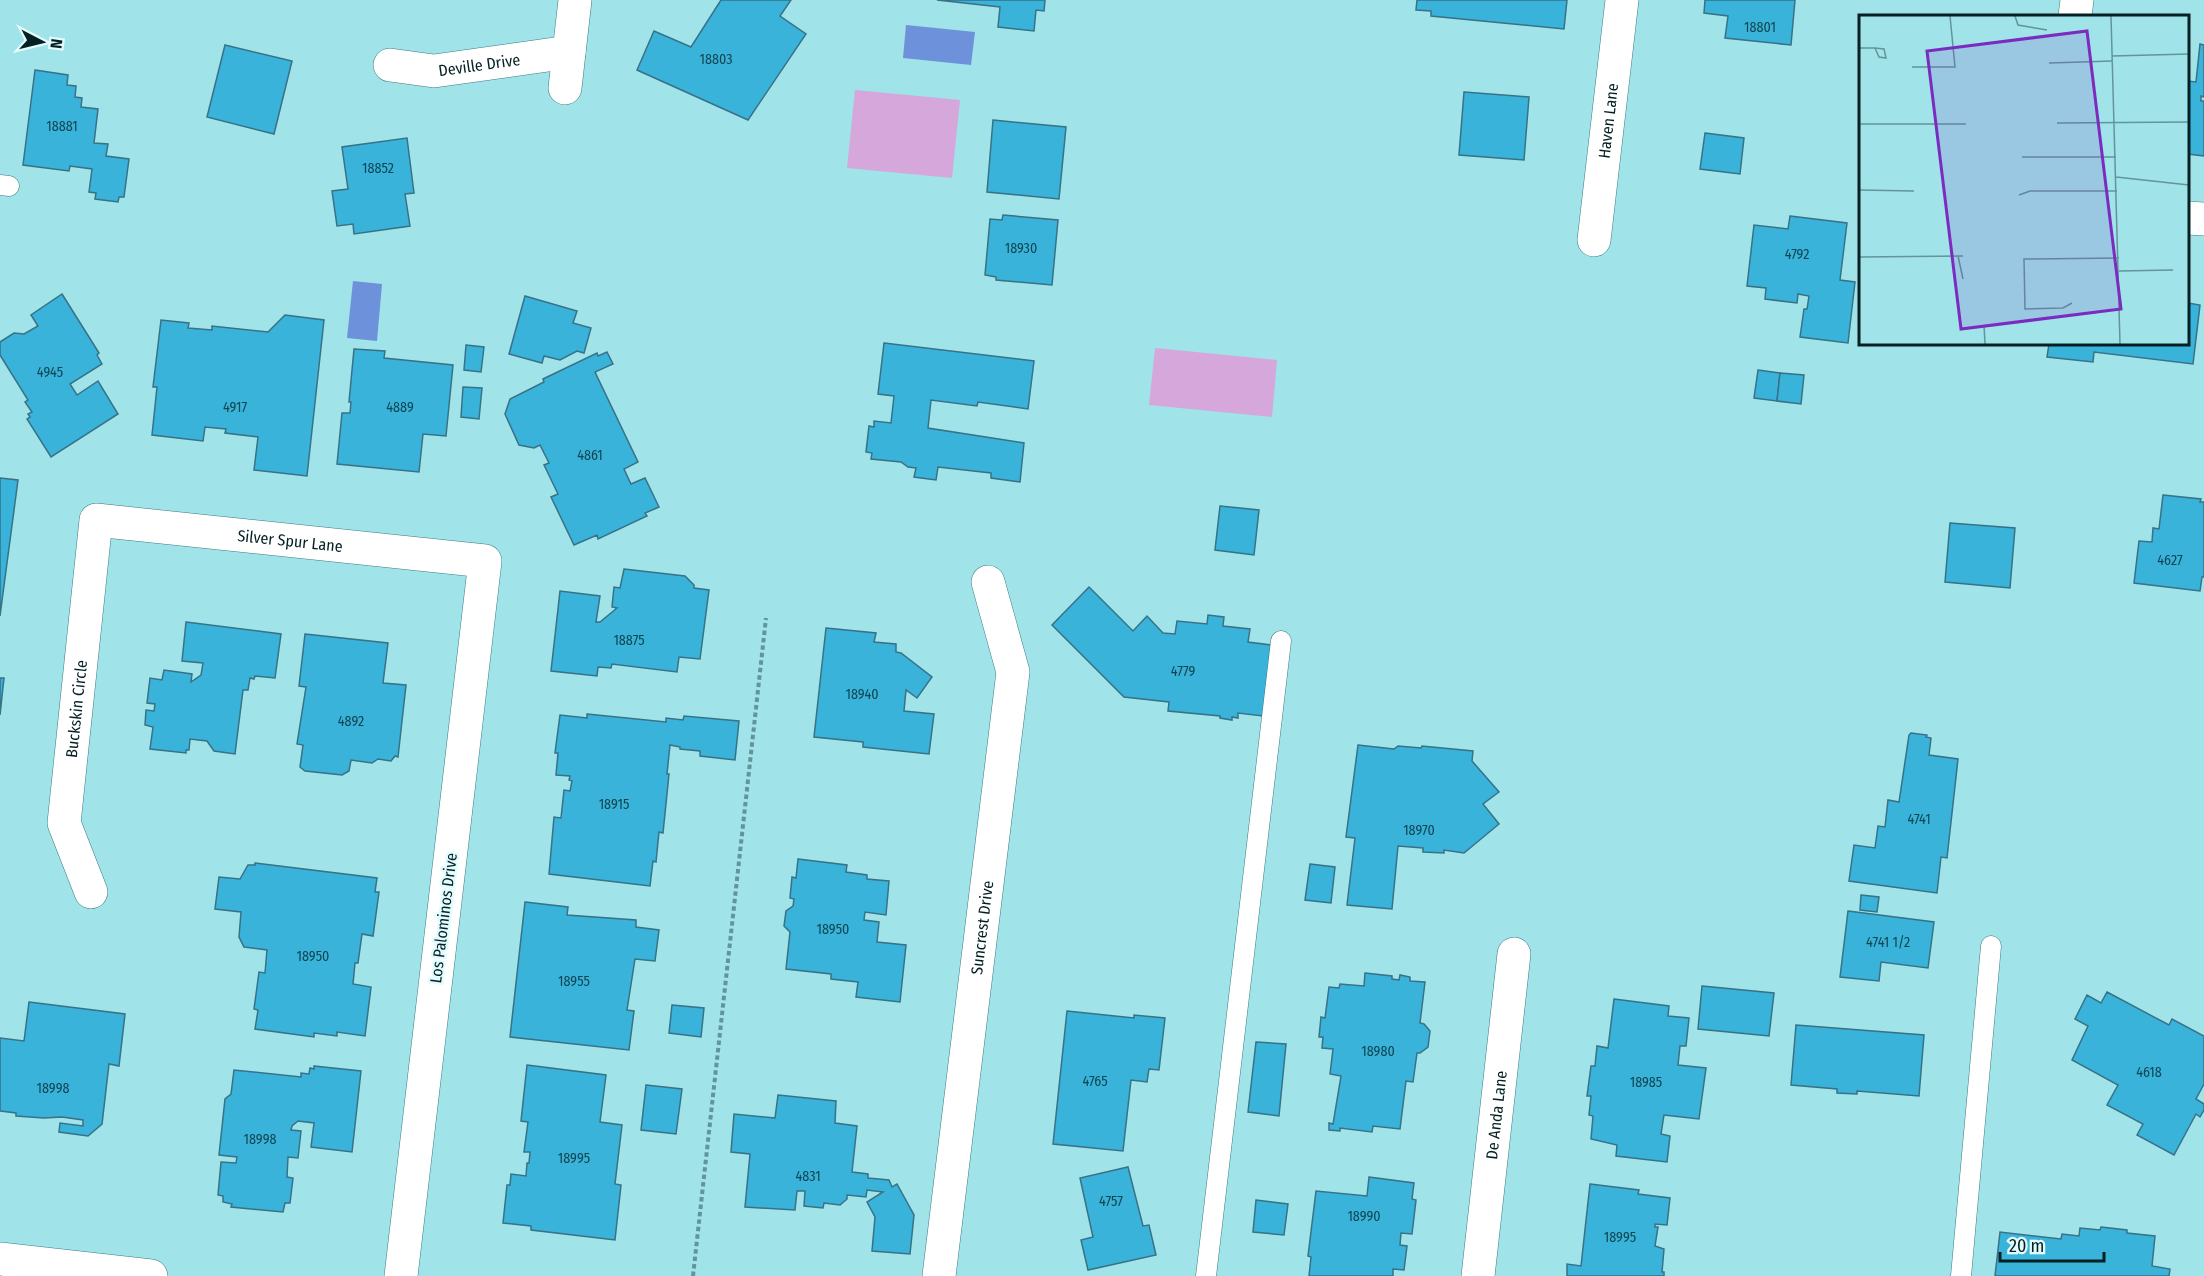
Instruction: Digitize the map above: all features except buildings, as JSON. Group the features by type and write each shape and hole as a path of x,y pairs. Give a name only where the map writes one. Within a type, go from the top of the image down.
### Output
{"street":[{"path":"565,88 575,0"},
{"name":"Haven Lane","path":"1593,240 1622,0"},
{"path":"2075,15 2077,0"},
{"name":"Deville Drive","path":"390,65 434,71 569,52"},
{"path":"2189,218 2204,219"},
{"name":"Silver Spur Lane","path":"96,520 485,561"},
{"name":"Buckskin Circle","path":"91,892 63,823 96,520"},
{"name":"Los Palominos Drive","path":"401,1276 485,561"},
{"name":"Suncrest Drive","path":"939,1276 1012,672 988,582"},
{"name":"De Anda Lane","path":"1478,1276 1514,954"},
{"path":"0,1259 151,1276"}],"lane":[{"path":"1206,1276 1281,641"},
{"path":"1960,1276 1991,946"}],"path":[{"path":"693,1276 766,618"}],"shaded area":[{"path":"855,90 960,100 952,178 847,168"},
{"path":"1155,348 1277,360 1272,417 1149,405"}],"water":[{"path":"906,25 975,32 971,65 903,58"},
{"path":"353,281 382,284 377,341 347,338"}]}
